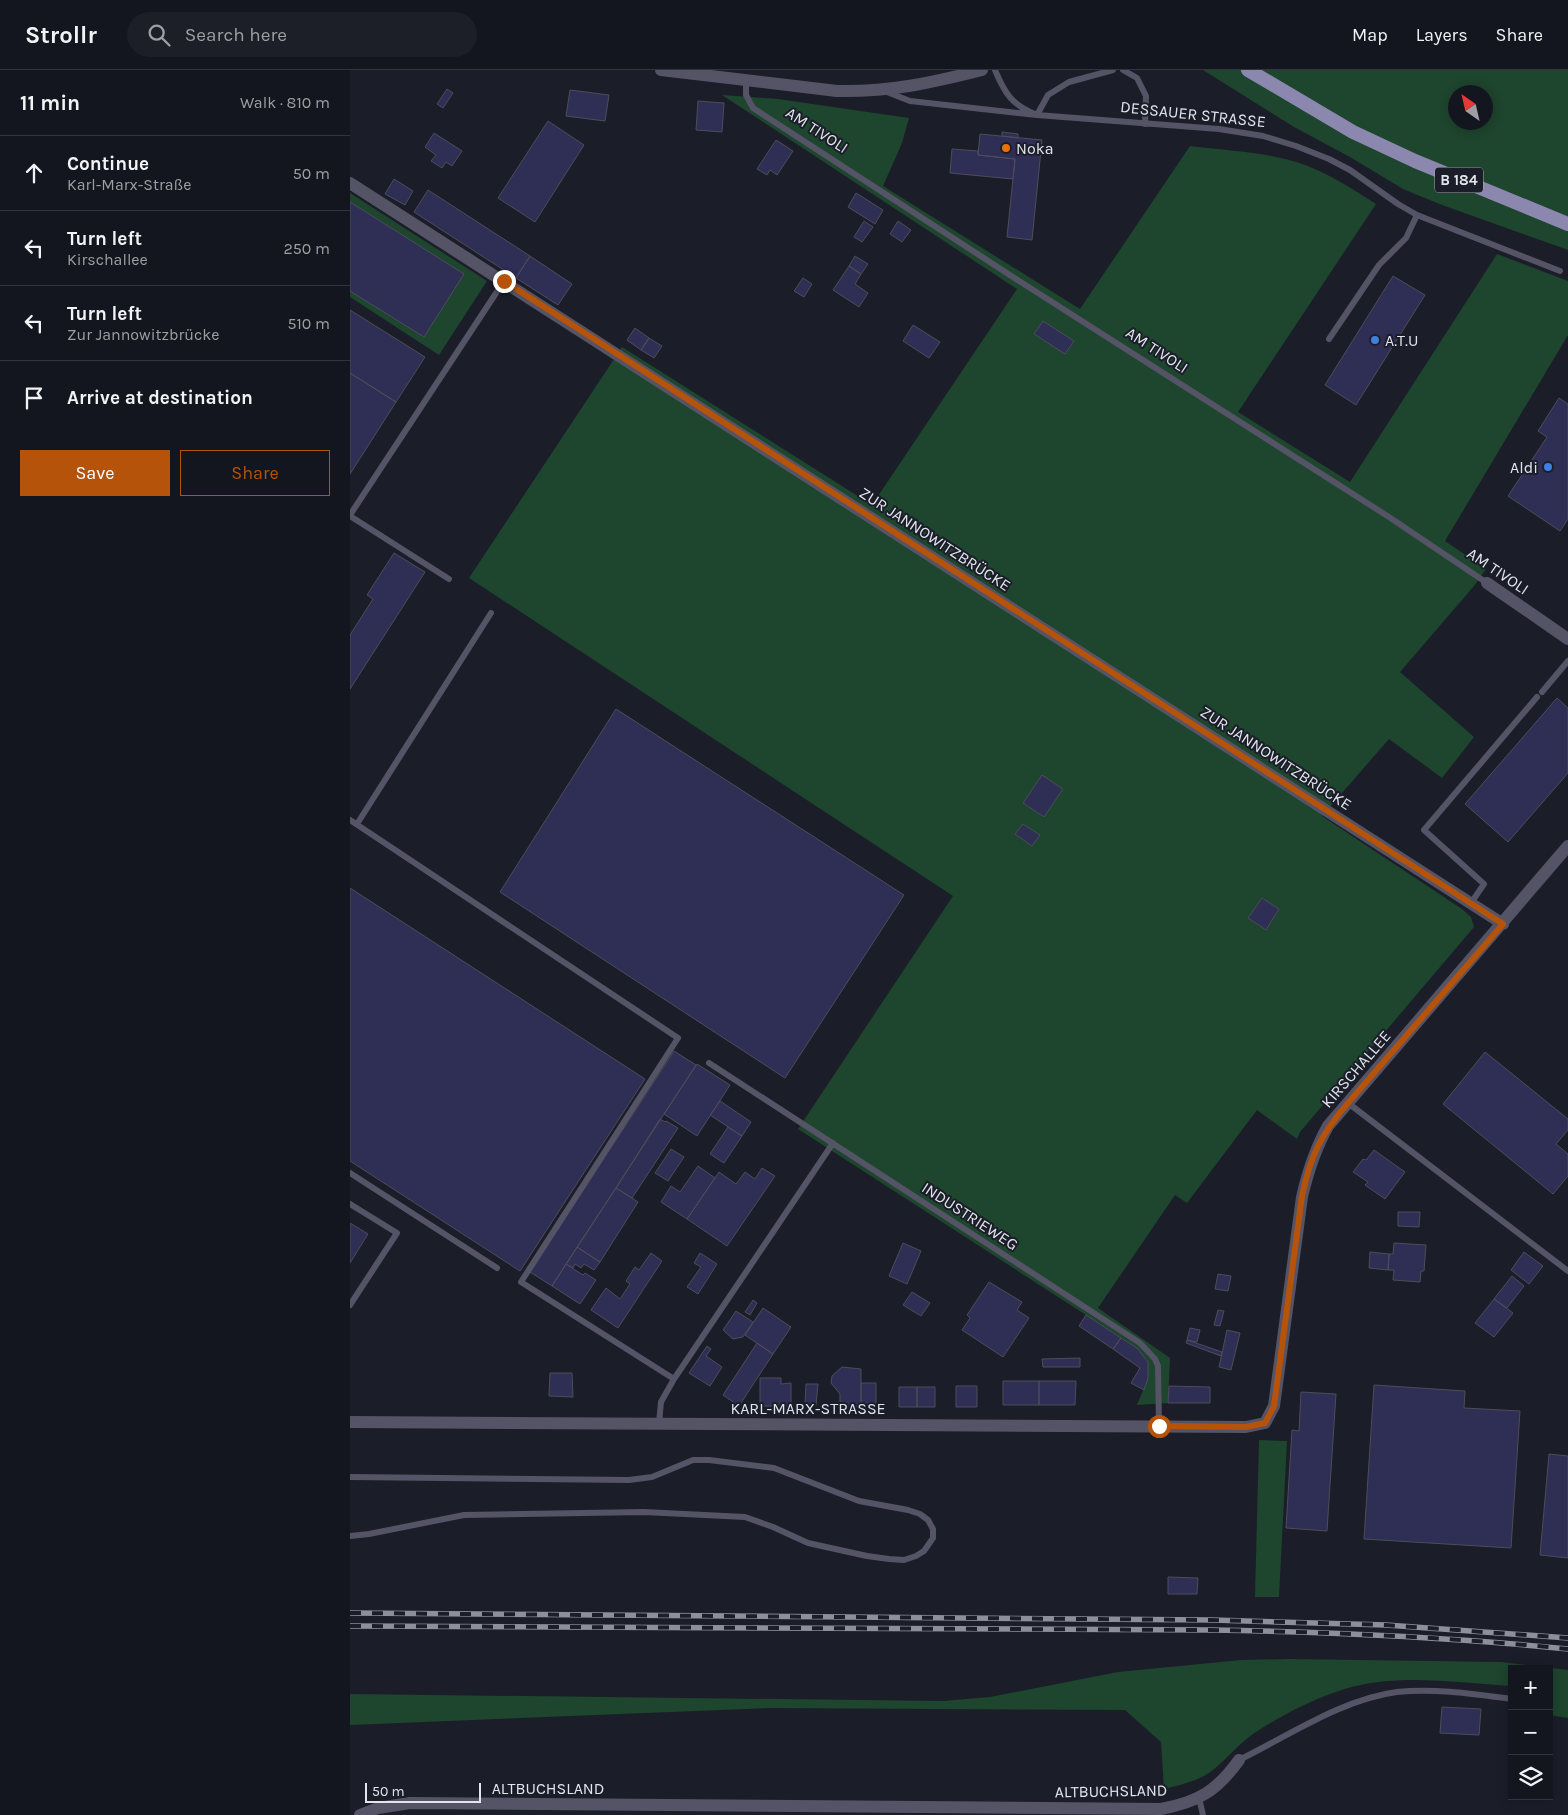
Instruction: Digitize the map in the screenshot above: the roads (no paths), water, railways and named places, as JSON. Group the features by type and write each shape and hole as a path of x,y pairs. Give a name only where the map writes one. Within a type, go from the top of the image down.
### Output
{"main road":[{"name":"B 184","path":"1248,70 1352,132 1423,165 1568,224"}],"street":[{"path":"661,70 837,91 910,87 982,70"},
{"name":"ZUR JANNOWITZBRÜCKE","path":"350,183 1503,924"},
{"name":"AM TIVOLI","path":"1487,583 1568,639"},
{"name":"KIRSCHALLEE","path":"1265,1423 1274,1406 1301,1206 1307,1172 1318,1144 1328,1126 1568,846"},
{"name":"KARL-MARX-STRASSE","path":"350,1422 1246,1427 1265,1423"},
{"name":"ALTBUCHSLAND","path":"360,1815 378,1808 410,1803 677,1810 1150,1812 1175,1807 1199,1798 1219,1785 1239,1760"}],"lane":[{"name":"DESSAUER STRASSE","path":"995,70 1008,97 1017,106 1037,115 1246,132 1296,146 1329,159 1350,170 1417,215 1560,270"},
{"path":"881,90 910,101 1037,115 1048,95 1069,82 1113,70"},
{"path":"1122,70 1137,78 1146,96 1145,124"},
{"name":"AM TIVOLI","path":"746,79 746,94 754,108 1016,279 1389,517 1487,583"},
{"path":"1329,339 1379,265 1406,238 1417,215"},
{"path":"449,579 350,516 504,281"},
{"path":"357,824 491,614"},
{"path":"1542,692 1568,661"},
{"path":"1471,903 1484,884 1424,830 1537,698"},
{"path":"350,820 678,1038 521,1282 674,1379"},
{"name":"INDUSTRIEWEG","path":"709,1063 1140,1343 1155,1359 1158,1366 1159,1426"},
{"path":"1348,1103 1568,1271"},
{"path":"659,1423 661,1402 674,1379 833,1143"},
{"path":"350,1173 497,1268"},
{"path":"350,1204 397,1232 350,1305"},
{"path":"350,1477 629,1480 652,1476 693,1460 750,1464 774,1468 859,1501 920,1514 928,1520 933,1538 924,1551 904,1560 867,1556 808,1543 745,1517 644,1512 464,1515 350,1536"},
{"name":"ALTBUCHSLAND","path":"1239,1760 1305,1725 1372,1698 1397,1692 1460,1692 1508,1698"},
{"path":"1199,1798 1203,1815"}],"railway":[{"path":"350,1613 1212,1620 1386,1625 1568,1638"},
{"path":"350,1626 1210,1630 1389,1636 1479,1641 1568,1649"}],"place":[{"name":"Noka","path":"1006,148"},
{"name":"A.T.U","path":"1375,340"},
{"name":"Aldi","path":"1548,467"}]}
